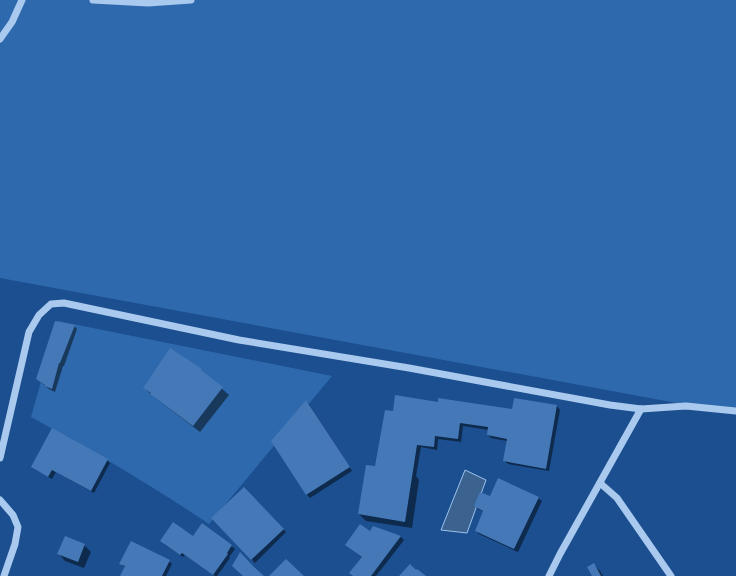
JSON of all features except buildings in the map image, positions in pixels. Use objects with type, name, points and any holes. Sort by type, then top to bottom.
[{"type":"street","points":[[0,39],[12,22],[22,0]]},
{"type":"street","points":[[93,0],[148,3],[191,0]]},
{"type":"street","points":[[0,458],[30,332],[39,315],[51,304],[64,303],[239,340],[409,368],[610,405],[641,409],[686,406],[736,411]]},
{"type":"street","points":[[549,576],[641,409]]},
{"type":"street","points":[[600,483],[617,498],[672,576]]},
{"type":"street","points":[[0,500],[13,515],[18,527],[15,544],[4,576]]},
{"type":"shaded area","points":[[0,0],[736,0],[736,414],[0,278]]},
{"type":"shaded area","points":[[58,321],[332,376],[209,524],[121,468],[31,417]]},
{"type":"shaded area","points":[[465,470],[486,480],[467,533],[441,530]]}]
